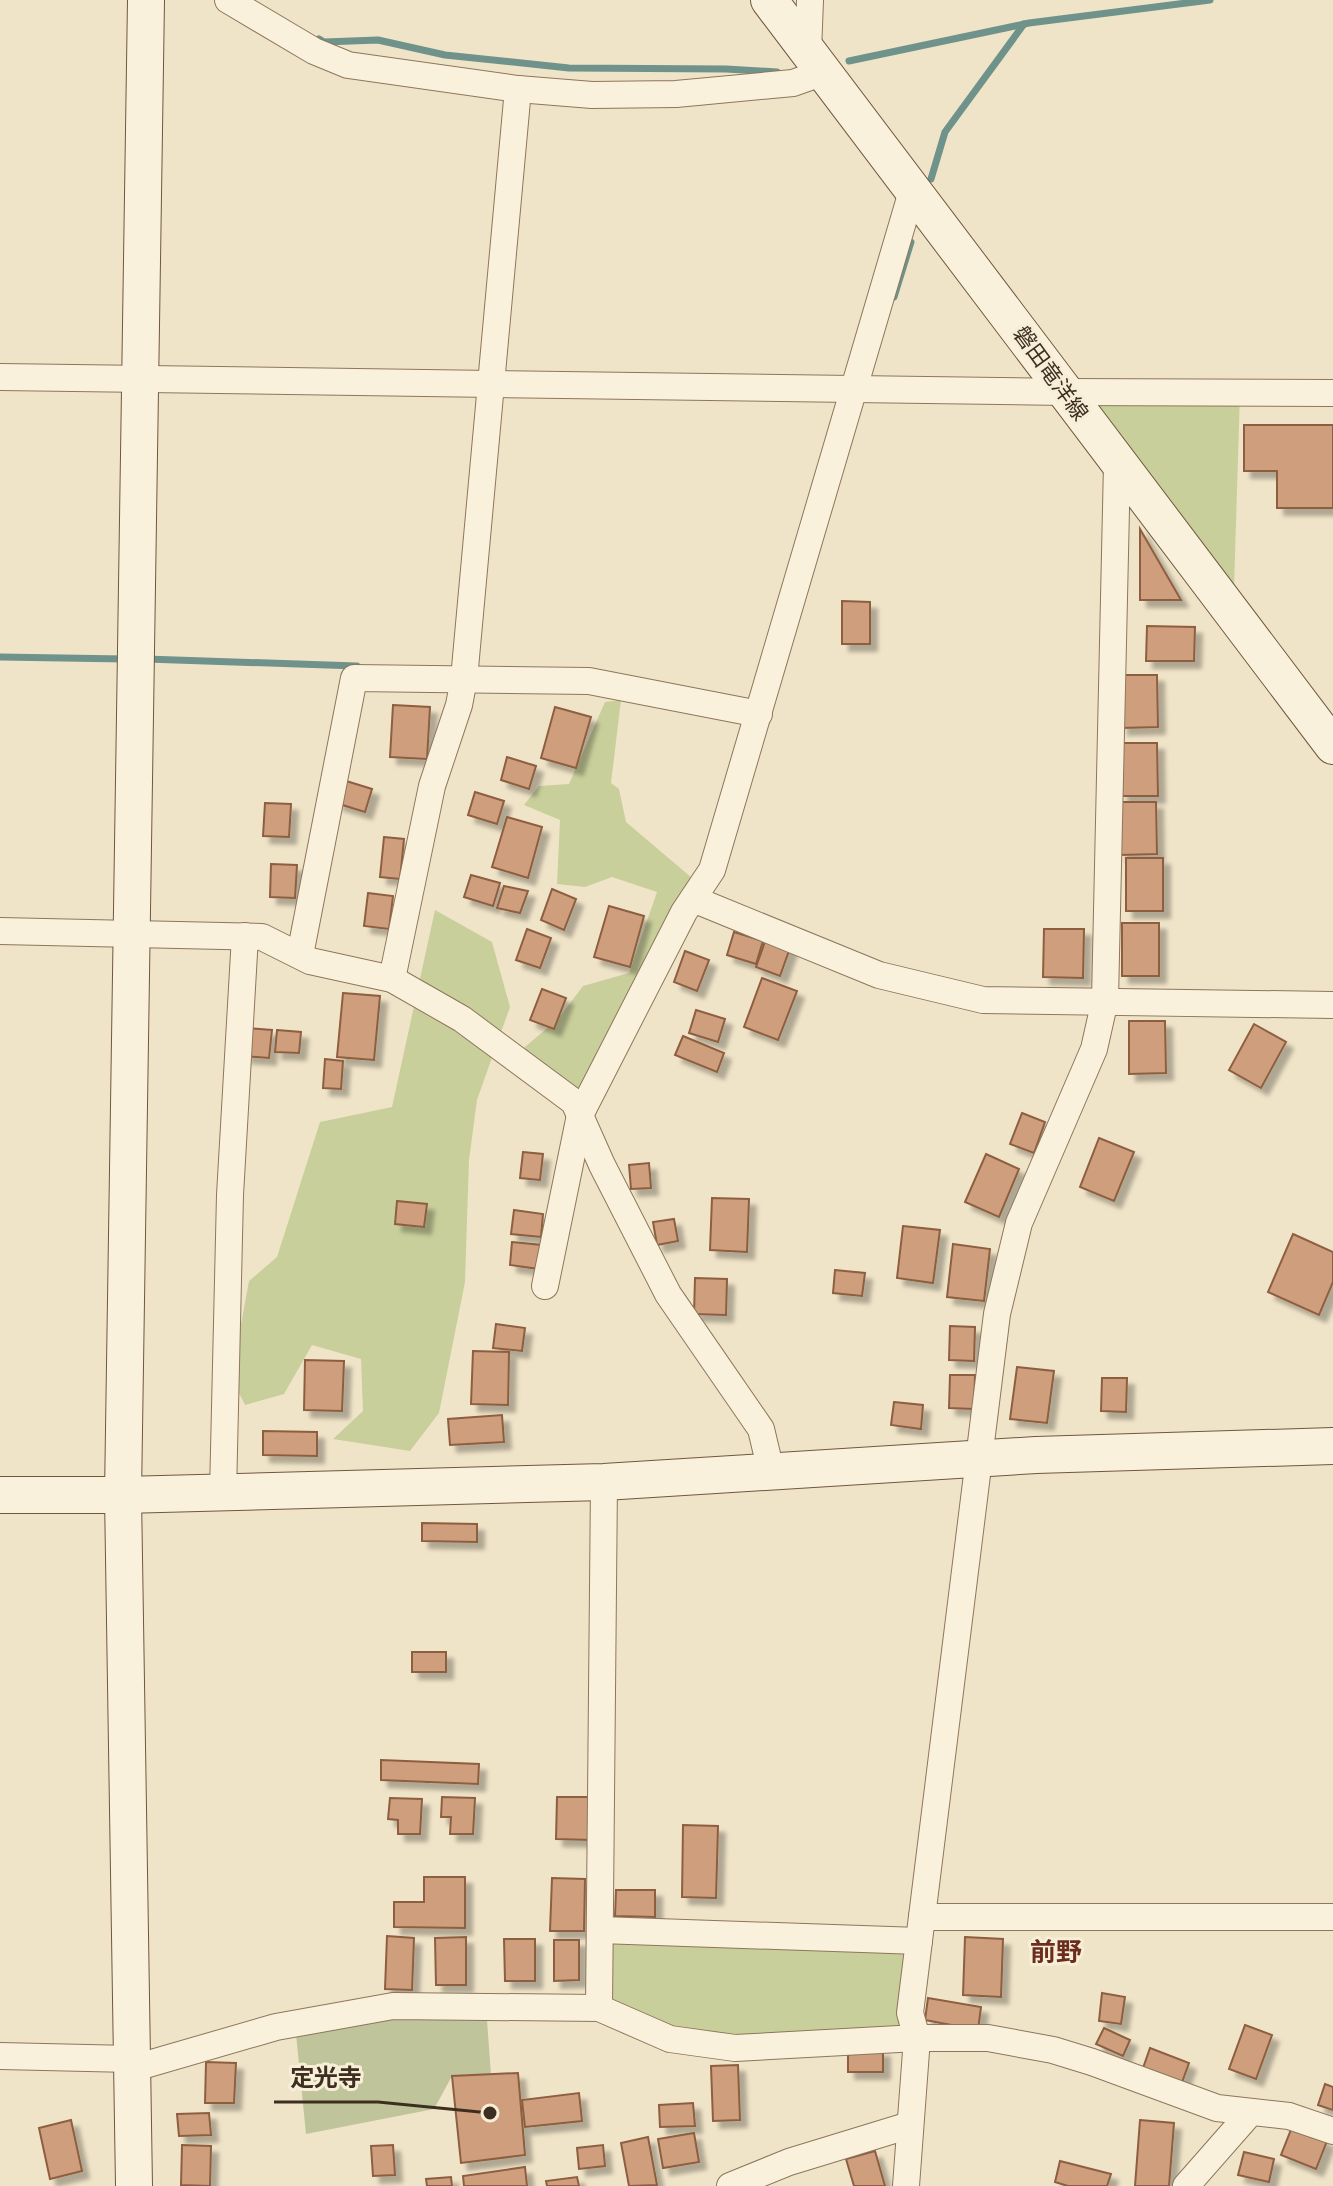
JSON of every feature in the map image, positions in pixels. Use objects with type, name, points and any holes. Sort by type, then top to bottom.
[{"type":"street","points":[[134,2186],[123,1495],[146,0]]},
{"type":"street","points":[[228,0],[314,51],[348,65],[518,89],[592,95],[676,94],[793,83],[816,62],[810,0]]},
{"type":"street","name":"磐田竜洋線","points":[[769,0],[1333,746]]},
{"type":"street","points":[[392,979],[432,786],[459,705],[464,679],[518,89]]},
{"type":"street","points":[[545,1286],[580,1115],[693,899],[712,870],[913,188]]},
{"type":"street","points":[[0,377],[1333,393]]},
{"type":"street","points":[[906,2186],[917,2038],[910,2013],[997,1314],[1019,1223],[1094,1049],[1105,1000],[1117,464]]},
{"type":"street","points":[[300,955],[354,678],[589,681],[759,714]]},
{"type":"street","points":[[693,899],[879,975],[983,1000],[1333,1005]]},
{"type":"street","points":[[0,931],[262,937],[310,961],[392,979],[462,1019],[574,1102],[668,1294],[761,1429],[771,1471]]},
{"type":"street","points":[[223,1493],[229,1215],[245,936]]},
{"type":"street","points":[[0,1495],[223,1493],[604,1482],[978,1458],[1333,1446]]},
{"type":"street","points":[[599,2008],[604,1482]]},
{"type":"street","points":[[600,1930],[921,1929],[1333,1917]]},
{"type":"street","points":[[0,2056],[131,2064],[276,2027],[393,2006],[599,2008],[670,2039],[735,2048],[917,2038],[988,2038],[1053,2050],[1217,2108],[1289,2116],[1333,2131]]},
{"type":"street","points":[[1186,2186],[1251,2112]]},
{"type":"street","points":[[730,2186],[789,2162],[910,2125]]},
{"type":"green space","points":[[1240,393],[1234,589],[1090,402]]},
{"type":"green space","points":[[621,700],[611,783],[619,789],[626,822],[692,878],[585,1105],[513,1057],[558,1019],[583,986],[629,973],[657,892],[612,877],[585,887],[557,884],[560,820],[524,805],[539,786],[569,784],[605,702]]},
{"type":"green space","points":[[435,910],[492,942],[510,1007],[477,1100],[469,1160],[465,1282],[439,1413],[410,1451],[333,1439],[363,1411],[361,1359],[312,1345],[284,1394],[245,1405],[238,1391],[238,1341],[249,1281],[277,1257],[320,1122],[392,1107]]},
{"type":"green space","points":[[600,1930],[919,1941],[917,2038],[735,2048],[599,2008]]},
{"type":"green space","points":[[384,2008],[487,2020],[491,2075],[452,2076],[434,2109],[306,2134],[295,2024]]},
{"type":"building","points":[[1244,425],[1333,425],[1333,508],[1277,508],[1277,471],[1244,471]]},
{"type":"building","points":[[1140,529],[1181,600],[1140,600]]},
{"type":"building","points":[[842,601],[870,602],[870,644],[842,644]]},
{"type":"building","points":[[1147,626],[1195,627],[1194,661],[1146,661]]},
{"type":"building","points":[[1120,675],[1157,675],[1158,727],[1121,728]]},
{"type":"building","points":[[393,705],[430,707],[427,759],[390,757]]},
{"type":"building","points":[[555,707],[591,717],[576,768],[541,758]]},
{"type":"building","points":[[1120,743],[1157,743],[1158,796],[1121,796]]},
{"type":"building","points":[[507,757],[536,766],[529,789],[501,780]]},
{"type":"building","points":[[343,780],[372,789],[365,812],[336,803]]},
{"type":"building","points":[[475,792],[504,801],[497,824],[468,815]]},
{"type":"building","points":[[1119,802],[1156,802],[1157,854],[1120,855]]},
{"type":"building","points":[[265,803],[291,804],[289,837],[263,836]]},
{"type":"building","points":[[507,817],[542,827],[528,878],[492,867]]},
{"type":"building","points":[[384,837],[404,839],[400,879],[380,877]]},
{"type":"building","points":[[1126,858],[1163,858],[1163,911],[1126,911]]},
{"type":"building","points":[[271,864],[297,865],[295,898],[270,897]]},
{"type":"building","points":[[471,875],[500,883],[493,906],[464,897]]},
{"type":"building","points":[[504,886],[528,891],[520,913],[497,908]]},
{"type":"building","points":[[552,889],[576,899],[564,930],[541,920]]},
{"type":"building","points":[[368,893],[393,896],[389,929],[364,926]]},
{"type":"building","points":[[609,906],[644,916],[630,967],[594,957]]},
{"type":"building","points":[[1122,923],[1159,923],[1159,976],[1122,976]]},
{"type":"building","points":[[527,929],[551,938],[540,968],[516,960]]},
{"type":"building","points":[[1044,929],[1084,929],[1083,978],[1043,977]]},
{"type":"building","points":[[734,932],[763,941],[756,964],[727,955]]},
{"type":"building","points":[[767,936],[791,945],[780,976],[756,967]]},
{"type":"building","points":[[685,951],[709,960],[697,991],[674,982]]},
{"type":"building","points":[[762,978],[797,991],[778,1040],[744,1027]]},
{"type":"building","points":[[542,989],[566,998],[554,1029],[530,1020]]},
{"type":"building","points":[[343,993],[380,996],[374,1060],[337,1057]]},
{"type":"building","points":[[696,1010],[725,1019],[718,1042],[689,1033]]},
{"type":"building","points":[[1129,1021],[1165,1021],[1166,1073],[1129,1074]]},
{"type":"building","points":[[1254,1024],[1286,1042],[1261,1088],[1229,1070]]},
{"type":"building","points":[[247,1028],[272,1030],[269,1058],[244,1056]]},
{"type":"building","points":[[277,1030],[301,1032],[299,1053],[275,1052]]},
{"type":"building","points":[[683,1036],[724,1053],[717,1072],[675,1055]]},
{"type":"building","points":[[325,1059],[343,1061],[341,1089],[323,1088]]},
{"type":"building","points":[[1022,1113],[1045,1122],[1034,1153],[1010,1144]]},
{"type":"building","points":[[1099,1138],[1134,1152],[1114,1201],[1080,1187]]},
{"type":"building","points":[[523,1152],[543,1154],[540,1180],[520,1178]]},
{"type":"building","points":[[986,1154],[1019,1169],[999,1217],[965,1202]]},
{"type":"building","points":[[649,1163],[651,1188],[631,1189],[629,1165]]},
{"type":"building","points":[[712,1198],[749,1199],[747,1252],[710,1250]]},
{"type":"building","points":[[397,1201],[427,1204],[424,1227],[395,1224]]},
{"type":"building","points":[[514,1210],[543,1214],[541,1237],[511,1234]]},
{"type":"building","points":[[674,1219],[678,1241],[657,1245],[653,1222]]},
{"type":"building","points":[[903,1226],[940,1230],[933,1283],[897,1278]]},
{"type":"building","points":[[1293,1234],[1333,1252],[1333,1282],[1319,1315],[1268,1292]]},
{"type":"building","points":[[512,1242],[542,1245],[539,1269],[510,1265]]},
{"type":"building","points":[[953,1244],[990,1249],[984,1301],[947,1297]]},
{"type":"building","points":[[835,1270],[865,1273],[862,1296],[833,1293]]},
{"type":"building","points":[[695,1278],[727,1279],[726,1315],[694,1314]]},
{"type":"building","points":[[496,1324],[525,1328],[522,1351],[493,1348]]},
{"type":"building","points":[[950,1326],[975,1327],[974,1361],[949,1360]]},
{"type":"building","points":[[473,1351],[509,1352],[508,1405],[471,1404]]},
{"type":"building","points":[[305,1360],[344,1361],[342,1411],[304,1410]]},
{"type":"building","points":[[1017,1367],[1054,1371],[1047,1423],[1010,1419]]},
{"type":"building","points":[[950,1375],[975,1375],[974,1409],[949,1408]]},
{"type":"building","points":[[1102,1378],[1127,1378],[1126,1412],[1101,1411]]},
{"type":"building","points":[[894,1402],[923,1405],[921,1429],[891,1425]]},
{"type":"building","points":[[502,1415],[504,1442],[450,1445],[448,1419]]},
{"type":"building","points":[[263,1431],[317,1432],[317,1456],[263,1455]]},
{"type":"building","points":[[422,1523],[477,1524],[477,1542],[422,1541]]},
{"type":"building","points":[[412,1652],[446,1652],[446,1672],[412,1672]]},
{"type":"building","points":[[381,1760],[479,1764],[478,1784],[381,1780]]},
{"type":"building","points":[[442,1797],[475,1798],[473,1834],[450,1834],[451,1817],[441,1817]]},
{"type":"building","points":[[557,1797],[591,1797],[591,1840],[556,1839]]},
{"type":"building","points":[[390,1798],[422,1799],[420,1834],[398,1834],[398,1820],[388,1819]]},
{"type":"building","points":[[683,1825],[718,1826],[716,1898],[682,1897]]},
{"type":"building","points":[[424,1877],[465,1877],[465,1928],[394,1927],[394,1902],[424,1902]]},
{"type":"building","points":[[552,1878],[585,1879],[584,1931],[550,1931]]},
{"type":"building","points":[[616,1890],[655,1890],[655,1917],[615,1916]]},
{"type":"building","points":[[387,1936],[414,1938],[412,1990],[385,1989]]},
{"type":"building","points":[[466,1937],[466,1985],[436,1985],[435,1938]]},
{"type":"building","points":[[965,1937],[1003,1939],[1001,1997],[963,1995]]},
{"type":"building","points":[[504,1939],[535,1939],[535,1981],[505,1981]]},
{"type":"building","points":[[554,1940],[579,1940],[579,1980],[554,1981]]},
{"type":"building","points":[[1102,1993],[1125,1997],[1121,2024],[1099,2021]]},
{"type":"building","points":[[928,1998],[981,2007],[978,2030],[925,2020]]},
{"type":"building","points":[[1245,2025],[1272,2035],[1256,2079],[1229,2069]]},
{"type":"building","points":[[1104,2028],[1130,2040],[1123,2056],[1096,2044]]},
{"type":"building","points":[[1150,2048],[1189,2063],[1181,2085],[1142,2071]]},
{"type":"building","points":[[848,2050],[883,2050],[883,2072],[848,2072]]},
{"type":"building","points":[[206,2062],[236,2063],[234,2103],[205,2103]]},
{"type":"building","points":[[738,2065],[740,2120],[713,2121],[711,2066]]},
{"type":"building","points":[[518,2073],[525,2155],[461,2163],[452,2076]]},
{"type":"building","points":[[1325,2084],[1333,2087],[1333,2110],[1318,2105]]},
{"type":"building","points":[[579,2093],[582,2121],[525,2127],[522,2100]]},
{"type":"building","points":[[693,2103],[695,2126],[660,2127],[659,2105]]},
{"type":"building","points":[[209,2113],[211,2135],[179,2136],[177,2114]]},
{"type":"building","points":[[71,2120],[82,2171],[50,2179],[39,2128]]},
{"type":"building","points":[[1140,2120],[1174,2123],[1169,2186],[1135,2186]]},
{"type":"building","points":[[1292,2127],[1327,2141],[1316,2169],[1281,2155]]},
{"type":"building","points":[[694,2133],[699,2162],[663,2168],[658,2139]]},
{"type":"building","points":[[648,2137],[657,2185],[629,2186],[621,2143]]},
{"type":"building","points":[[182,2145],[211,2146],[210,2186],[181,2185]]},
{"type":"building","points":[[393,2145],[395,2175],[373,2176],[371,2146]]},
{"type":"building","points":[[603,2145],[605,2166],[579,2169],[577,2148]]},
{"type":"building","points":[[875,2151],[885,2186],[854,2186],[846,2159]]},
{"type":"building","points":[[1244,2152],[1274,2159],[1269,2182],[1238,2175]]},
{"type":"building","points":[[1060,2161],[1111,2174],[1107,2186],[1068,2186],[1055,2182]]},
{"type":"building","points":[[525,2167],[527,2186],[464,2186],[463,2176]]},
{"type":"building","points":[[451,2177],[452,2186],[427,2186],[426,2179]]},
{"type":"building","points":[[577,2177],[579,2186],[547,2186],[546,2181]]},
{"type":"waterway","points":[[849,61],[1029,23],[1210,0]]},
{"type":"waterway","points":[[931,179],[945,132],[1024,24]]},
{"type":"waterway","points":[[319,39],[324,42],[378,40],[445,55],[569,68],[777,72]]},
{"type":"waterway","points":[[894,297],[911,242]]},
{"type":"waterway","points":[[0,657],[125,659]]},
{"type":"waterway","points":[[146,659],[357,666]]},
{"type":"place","name":"定光寺","points":[[490,2113]]},
{"type":"district","name":"前野","points":[[1056,1952]]}]
